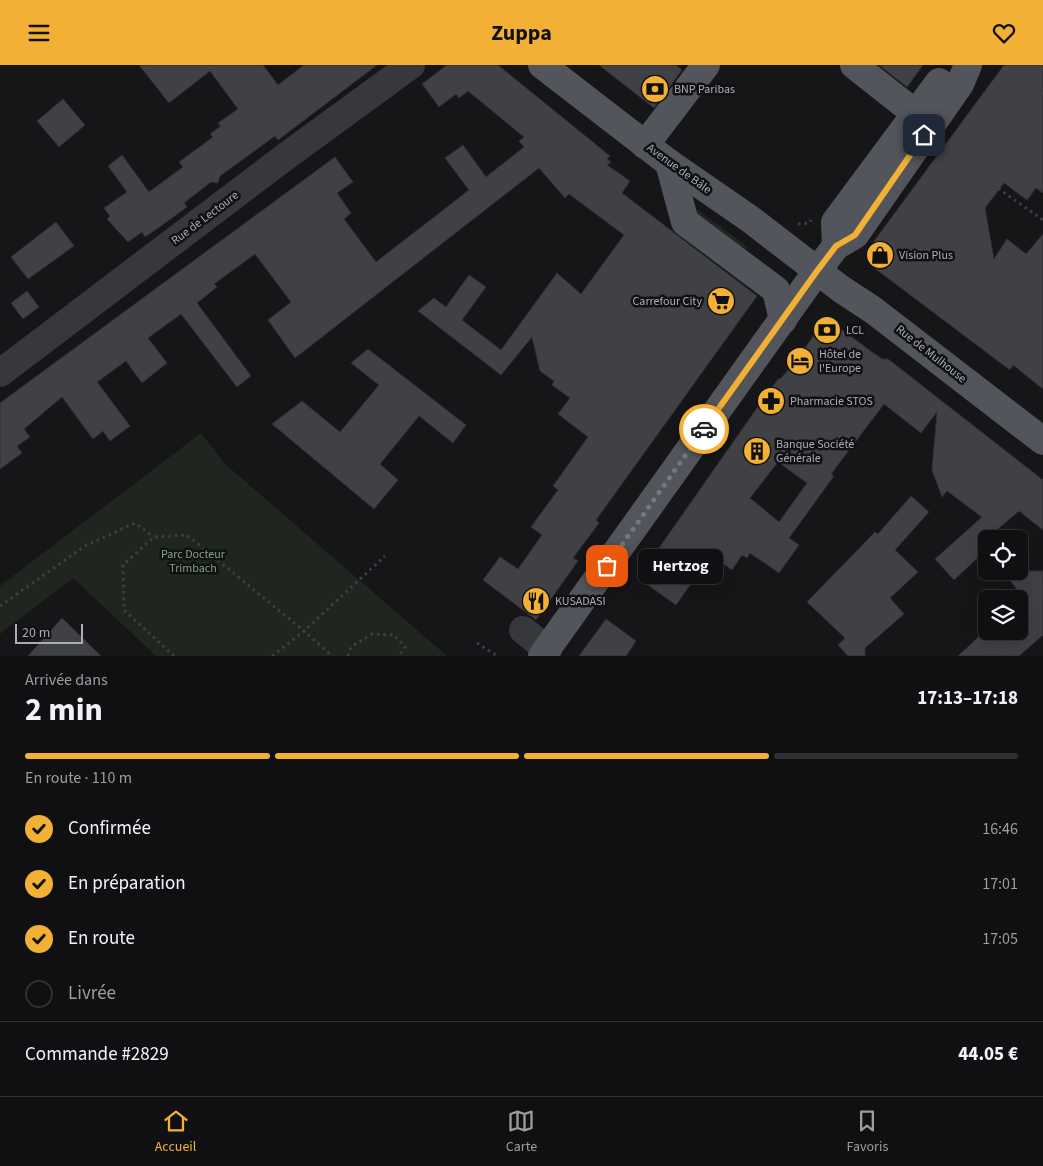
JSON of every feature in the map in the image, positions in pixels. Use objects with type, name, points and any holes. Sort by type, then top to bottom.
[{"type":"main road","name":"Avenue de Bâle","points":[[542,65],[669,163],[750,219],[817,271]]},
{"type":"main road","points":[[645,145],[706,65]]},
{"type":"main road","points":[[854,65],[920,124]]},
{"type":"main road","points":[[545,653],[817,271],[836,246],[855,235],[954,65]]},
{"type":"main road","points":[[920,124],[960,84],[968,65]]},
{"type":"main road","points":[[669,163],[685,222],[776,290],[783,320]]},
{"type":"main road","name":"Rue de Mulhouse","points":[[817,271],[874,310],[1043,441]]},
{"type":"street","name":"Rue de Lectoure","points":[[0,373],[281,160],[411,65]]},
{"type":"street","points":[[523,630],[545,653]]},
{"type":"path","points":[[1036,89],[1043,95]]},
{"type":"path","points":[[920,124],[1043,221]]},
{"type":"path","points":[[792,221],[799,225],[809,223],[814,215]]},
{"type":"path","points":[[0,606],[85,546],[135,523],[154,537]]},
{"type":"path","points":[[174,656],[124,611],[123,565],[154,537],[187,535],[332,656]]},
{"type":"path","points":[[272,656],[304,631],[385,556]]},
{"type":"path","points":[[348,656],[351,647],[372,634],[394,635],[405,647],[400,656]]},
{"type":"path","points":[[477,643],[497,656]]},
{"type":"green space","points":[[698,210],[748,247],[740,257],[692,220]]},
{"type":"green space","name":"Parc Docteur Trimbach","points":[[201,433],[224,463],[447,656],[156,656],[73,578],[0,634],[0,586]]},
{"type":"building","points":[[139,65],[263,65],[278,85],[304,65],[377,65],[278,140],[275,136],[220,176],[218,183],[211,182],[184,203],[187,207],[161,226],[145,237],[142,232],[128,242],[107,219],[110,216],[104,208],[127,192],[108,166],[122,155],[149,192],[183,167],[179,162],[213,137],[210,134],[221,126],[218,123],[238,109],[210,71],[169,103]]},
{"type":"building","points":[[447,65],[498,65],[610,156],[607,159],[611,162],[607,165],[630,181],[622,193],[757,296],[596,520],[599,523],[573,558],[578,561],[536,620],[483,580],[500,557],[518,569],[542,535],[531,527],[558,490],[553,486],[588,437],[558,414],[570,398],[552,385],[554,381],[540,371],[532,337],[501,375],[418,311],[434,298],[446,307],[469,275],[486,287],[462,320],[501,350],[557,273],[581,294],[624,235],[569,194],[565,198],[539,168],[295,358],[268,320],[291,302],[255,254],[214,284],[217,287],[197,303],[251,376],[237,387],[181,314],[148,338],[167,363],[142,383],[126,361],[97,382],[130,426],[110,441],[103,431],[93,439],[62,397],[24,429],[30,437],[17,446],[22,453],[0,469],[0,403],[335,157],[353,182],[337,193],[351,213],[344,219],[376,262],[469,190],[445,158],[463,145],[486,177],[524,147],[519,141],[524,137],[468,91],[459,98],[456,94],[439,107],[422,84]]},
{"type":"building","points":[[599,65],[676,65],[682,70],[654,108]]},
{"type":"building","points":[[879,65],[923,65],[907,87]]},
{"type":"building","points":[[1004,65],[1043,65],[1043,193],[1036,188],[1027,200],[1004,183],[985,208],[994,259],[1007,239],[1026,254],[1043,234],[1043,389],[1013,365],[1010,370],[869,264],[866,252]]},
{"type":"building","points":[[63,99],[85,125],[59,147],[37,121]]},
{"type":"building","points":[[56,222],[74,246],[28,279],[11,257]]},
{"type":"building","points":[[27,291],[39,307],[23,319],[11,303]]},
{"type":"building","points":[[826,318],[882,359],[888,359],[1043,480],[1043,530],[1019,511],[997,530],[978,530],[978,558],[954,580],[935,559],[982,517],[947,491],[942,497],[932,470],[937,412],[921,433],[884,404],[831,474],[834,476],[789,538],[799,545],[779,573],[750,553],[747,558],[742,555],[732,570],[718,560],[716,563],[709,558],[676,605],[638,578],[764,398],[792,366]],"holes":[[[778,462],[807,483],[779,522],[750,498]]]},
{"type":"building","points":[[368,349],[466,425],[453,443],[419,416],[380,464],[398,480],[374,509],[272,424],[302,401],[340,432],[379,385],[351,363]]},
{"type":"building","points":[[911,496],[929,512],[895,550],[918,572],[890,598],[904,614],[865,648],[865,656],[848,656],[838,645],[845,638],[807,602],[875,532],[878,534]]},
{"type":"building","points":[[1028,571],[1043,571],[1043,635],[1019,656],[958,656],[978,637],[978,640],[1028,640],[1028,590],[1017,589],[1010,580],[1028,580]]},
{"type":"building","points":[[62,618],[101,656],[28,656]]},
{"type":"building","points":[[606,619],[636,641],[626,656],[579,656]]},
{"type":"way so far","points":[[607,566],[704,429]]},
{"type":"place","name":"BNP Paribas","points":[[655,89]]},
{"type":"place","name":"Vision Plus","points":[[880,255]]},
{"type":"place","name":"Carrefour City","points":[[721,301]]},
{"type":"place","name":"LCL","points":[[827,330]]},
{"type":"place","name":"Hôtel de l'Europe","points":[[800,361]]},
{"type":"place","name":"Pharmacie STOS","points":[[771,401]]},
{"type":"place","name":"Banque Société Générale","points":[[757,451]]},
{"type":"place","name":"Hertzog","points":[[607,566]]},
{"type":"place","name":"KUSADASI","points":[[536,601]]},
{"type":"route","points":[[704,429],[836,246],[855,235],[924,135]]}]
